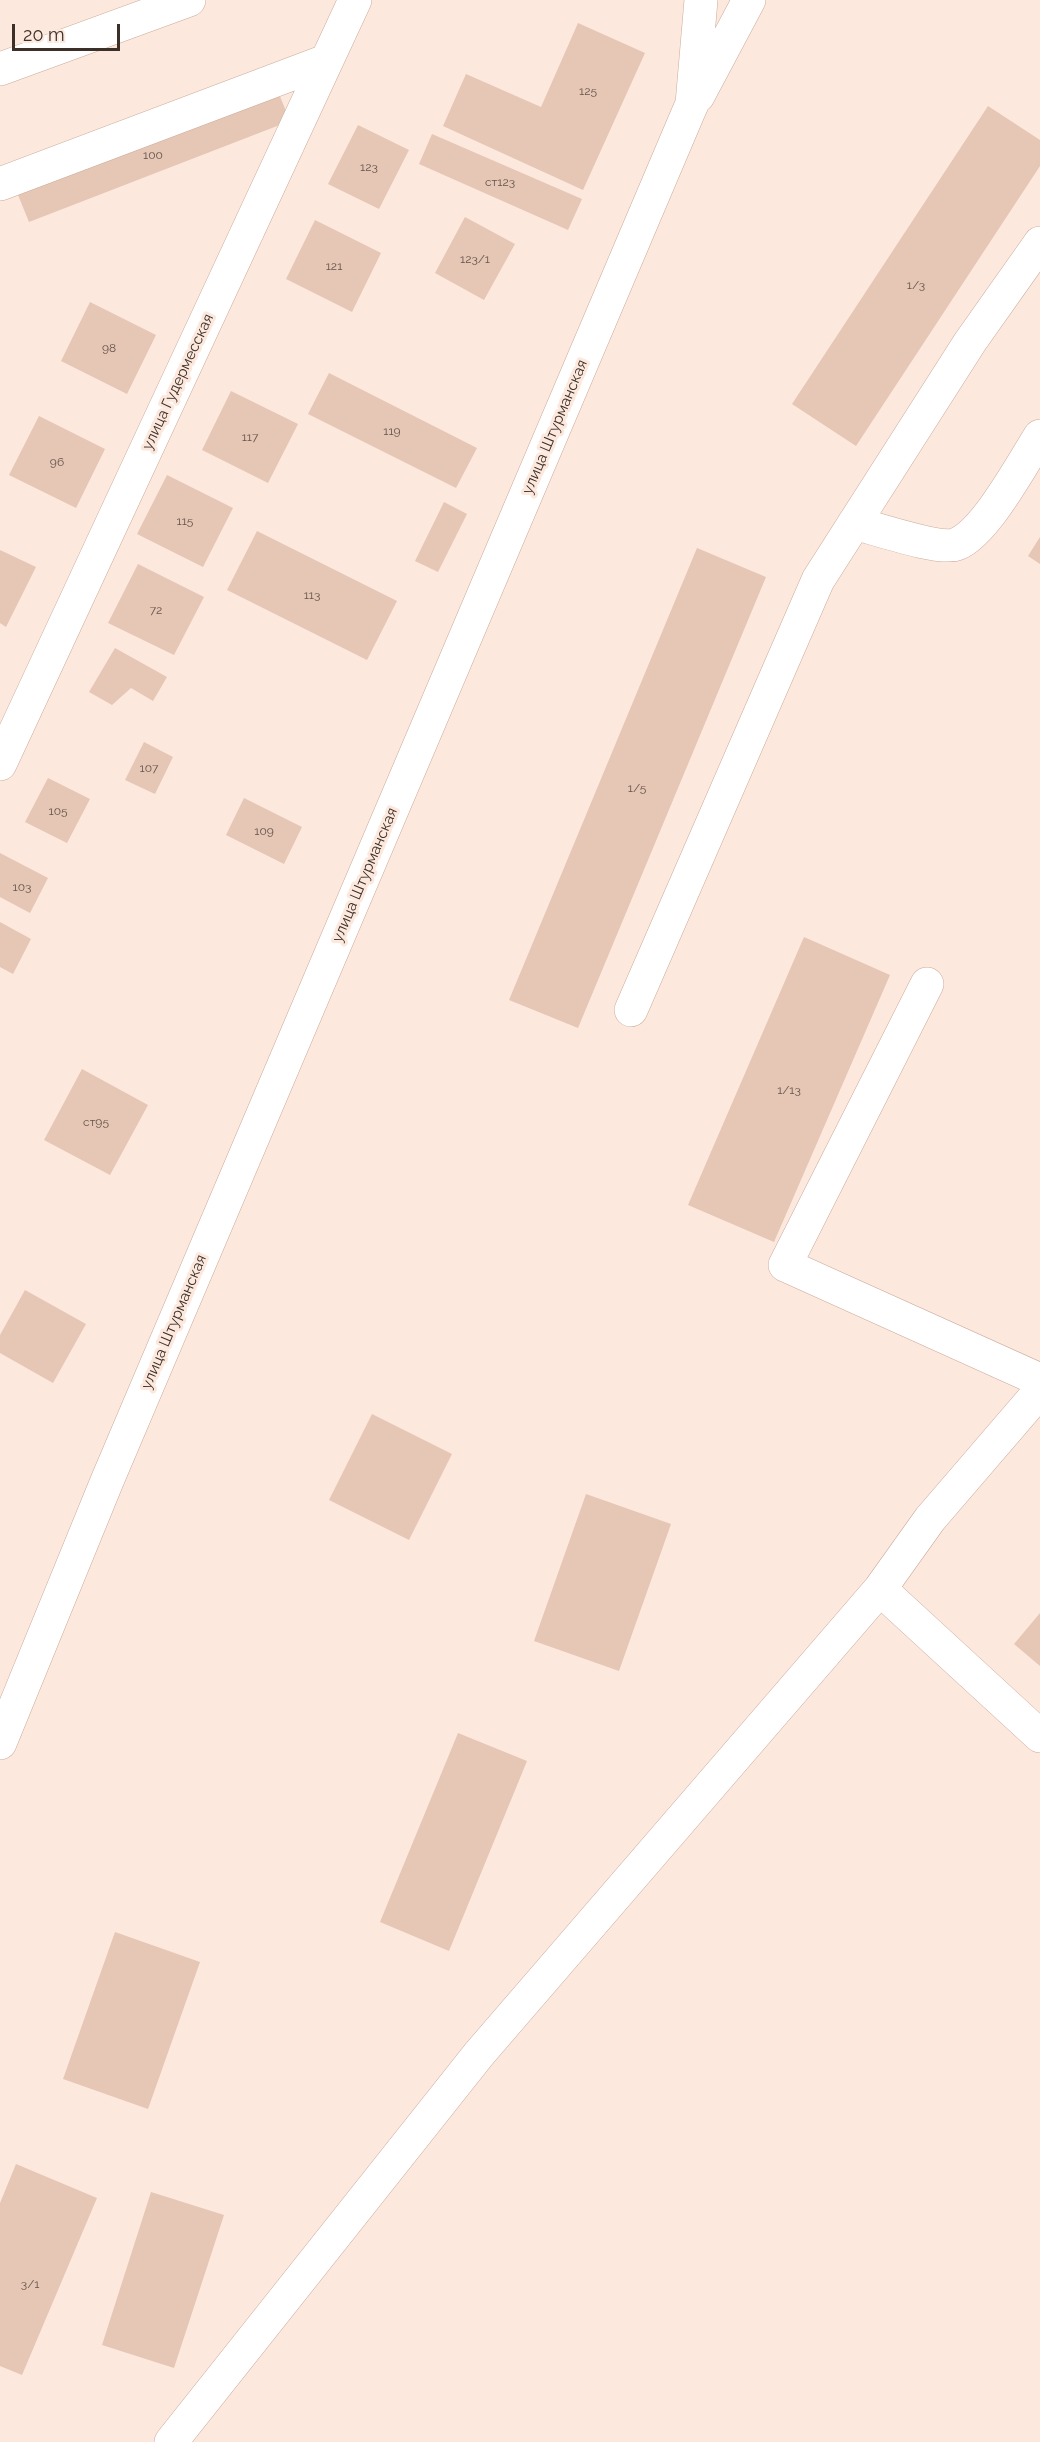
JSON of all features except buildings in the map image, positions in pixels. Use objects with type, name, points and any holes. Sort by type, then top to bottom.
[{"type":"main road","points":[[0,69],[189,0]]},
{"type":"main road","name":"улица Гудермесская","points":[[0,764],[355,0]]},
{"type":"main road","name":"улица Штурманская","points":[[0,1743],[10,1692],[106,1481],[692,104],[701,0]]},
{"type":"main road","points":[[688,113],[748,0]]},
{"type":"main road","points":[[0,184],[327,61]]},
{"type":"main road","points":[[631,1010],[818,580],[970,342],[1040,243]]},
{"type":"main road","points":[[854,523],[934,545],[956,545],[981,526],[1040,436]]},
{"type":"main road","points":[[927,984],[785,1265],[1040,1380]]},
{"type":"main road","points":[[171,2442],[479,2054],[880,1589],[930,1519],[1040,1391]]},
{"type":"main road","points":[[880,1589],[1040,1736]]}]
